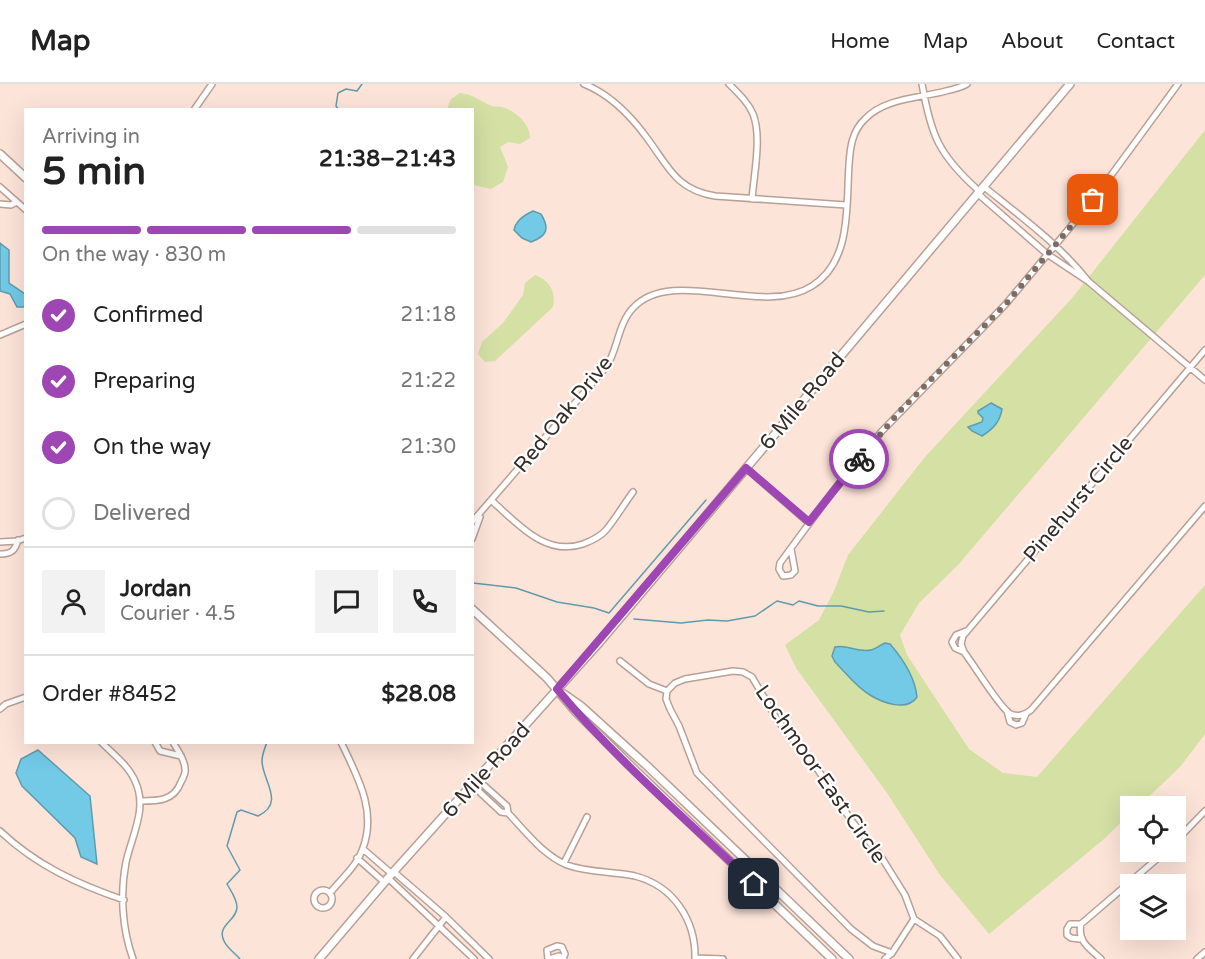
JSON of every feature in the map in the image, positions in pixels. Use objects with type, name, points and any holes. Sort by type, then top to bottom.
[{"type":"street","points":[[195,108],[212,84]]},
{"type":"street","points":[[584,84],[599,91],[619,107],[645,135],[668,169],[686,186],[708,195],[846,206]]},
{"type":"street","points":[[729,84],[746,102],[755,123],[757,135],[752,199]]},
{"type":"street","points":[[922,84],[930,125],[942,151],[957,170],[1047,254],[1089,282]]},
{"type":"street","name":"Red Oak Drive","points":[[474,520],[607,366],[615,351],[625,320],[638,303],[652,294],[669,290],[772,297],[789,296],[803,291],[823,278],[837,258],[843,240],[851,146],[861,123],[884,106],[967,84]]},
{"type":"street","name":"6 Mile Road","points":[[319,959],[557,689],[1070,84]]},
{"type":"street","points":[[791,549],[795,571],[786,576],[779,572],[779,566],[809,522],[882,431],[1005,305],[1112,177],[1178,84]]},
{"type":"street","points":[[0,154],[24,176]]},
{"type":"street","points":[[0,187],[24,208]]},
{"type":"street","points":[[980,190],[1054,245],[1089,282],[1205,380]]},
{"type":"street","points":[[0,204],[11,205],[16,202]]},
{"type":"street","points":[[0,335],[24,325]]},
{"type":"street","name":"Pinehurst Circle","points":[[1007,711],[964,652],[953,646],[952,642],[956,635],[966,631],[1205,350]]},
{"type":"street","points":[[746,468],[809,522]]},
{"type":"street","points":[[492,501],[537,539],[556,546],[573,547],[590,542],[606,530],[633,492]]},
{"type":"street","points":[[1007,711],[1010,722],[1016,725],[1022,723],[1026,714],[1205,506]]},
{"type":"street","name":"Red Oak Drive","points":[[474,533],[481,514]]},
{"type":"street","points":[[0,542],[24,538]]},
{"type":"street","points":[[0,554],[9,554],[15,549],[18,540]]},
{"type":"street","points":[[474,611],[557,689],[576,712],[637,772],[832,959]]},
{"type":"street","points":[[964,652],[961,641],[966,631]]},
{"type":"street","points":[[620,661],[649,684],[667,691],[666,699],[697,773],[850,929],[864,941],[892,956]]},
{"type":"street","name":"Lochmoor East Circle","points":[[667,691],[675,683],[733,671],[743,672],[752,677],[778,721],[818,770],[846,813],[880,855],[905,896],[914,919]]},
{"type":"street","points":[[557,689],[581,706],[638,758],[849,959]]},
{"type":"street","points":[[0,709],[12,700],[24,697]]},
{"type":"street","points":[[1007,711],[1016,715],[1026,714]]},
{"type":"street","points":[[103,744],[129,771],[135,780],[141,801],[126,862],[123,900],[125,925],[133,959]]},
{"type":"street","points":[[156,744],[160,751],[181,756]]},
{"type":"street","points":[[141,801],[160,801],[176,792],[186,770],[174,744]]},
{"type":"street","points":[[330,893],[363,849],[368,822],[360,780],[341,744]]},
{"type":"street","points":[[474,782],[507,806],[508,813],[544,850],[564,864],[580,869],[636,876],[660,887],[679,903],[688,918],[694,936],[695,958],[723,959]]},
{"type":"street","points":[[1186,831],[1205,812]]},
{"type":"street","points":[[564,864],[587,817]]},
{"type":"street","points":[[0,831],[39,863],[87,888],[123,900]]},
{"type":"street","points":[[363,849],[474,959]]},
{"type":"street","points":[[357,858],[390,877],[446,917],[489,959]]},
{"type":"street","points":[[1101,959],[1080,939],[1078,933],[1081,924],[1153,862]]},
{"type":"street","points":[[413,959],[446,917]]},
{"type":"street","points":[[885,959],[892,956],[914,919],[940,936],[958,959]]},
{"type":"street","points":[[1080,939],[1071,938],[1066,929],[1070,924],[1081,924]]},
{"type":"street","points":[[557,946],[562,947],[565,954],[563,959],[559,956],[549,959],[548,950],[557,946]]},
{"type":"street","points":[[1197,959],[1205,952]]},
{"type":"green space","points":[[460,93],[492,106],[502,107],[521,119],[528,128],[530,138],[520,144],[508,142],[500,147],[508,167],[503,182],[491,189],[474,185],[474,108],[447,108],[451,99]]},
{"type":"green space","points":[[1205,130],[1205,275],[958,565],[919,603],[900,635],[907,655],[969,749],[1003,773],[1037,777],[1205,585],[1205,734],[1180,767],[1150,796],[1120,796],[1120,824],[989,934],[940,875],[887,793],[796,668],[785,645],[819,620],[834,591],[848,555],[925,457],[1073,297]]},
{"type":"green space","points":[[535,275],[545,280],[551,287],[554,296],[553,307],[495,361],[485,362],[478,354],[482,342],[503,323],[523,295],[525,283]]},
{"type":"water","points":[[533,211],[541,214],[546,228],[541,237],[531,242],[522,238],[514,230],[521,218]]},
{"type":"water","points":[[0,243],[9,250],[9,283],[24,293],[24,307],[17,307],[10,294],[0,291]]},
{"type":"water","points":[[991,403],[1002,409],[1000,418],[982,436],[968,427],[982,422],[983,418],[978,411]]},
{"type":"water","points":[[885,643],[890,644],[908,669],[917,697],[913,702],[895,705],[870,695],[851,680],[832,656],[835,647],[866,651]]},
{"type":"water","points":[[38,750],[90,796],[97,864],[81,857],[75,838],[22,786],[16,773],[21,759]]},
{"type":"waterway","points":[[338,108],[338,93],[346,89],[357,91],[362,84]]},
{"type":"waterway","points":[[474,583],[516,588],[557,602],[609,613],[706,500]]},
{"type":"waterway","points":[[634,619],[681,623],[708,620],[727,621],[755,616],[777,601],[793,605],[799,601],[818,606],[841,606],[869,612],[884,611]]},
{"type":"waterway","points":[[240,959],[227,946],[222,936],[237,907],[227,884],[240,870],[227,846],[237,812],[241,810],[258,816],[270,805],[272,798],[262,761],[266,744]]},
{"type":"way so far","points":[[859,459],[901,410],[1005,305],[1093,200]]},
{"type":"route","points":[[754,884],[576,712],[557,689],[598,644],[746,468],[809,522],[859,459]]}]
